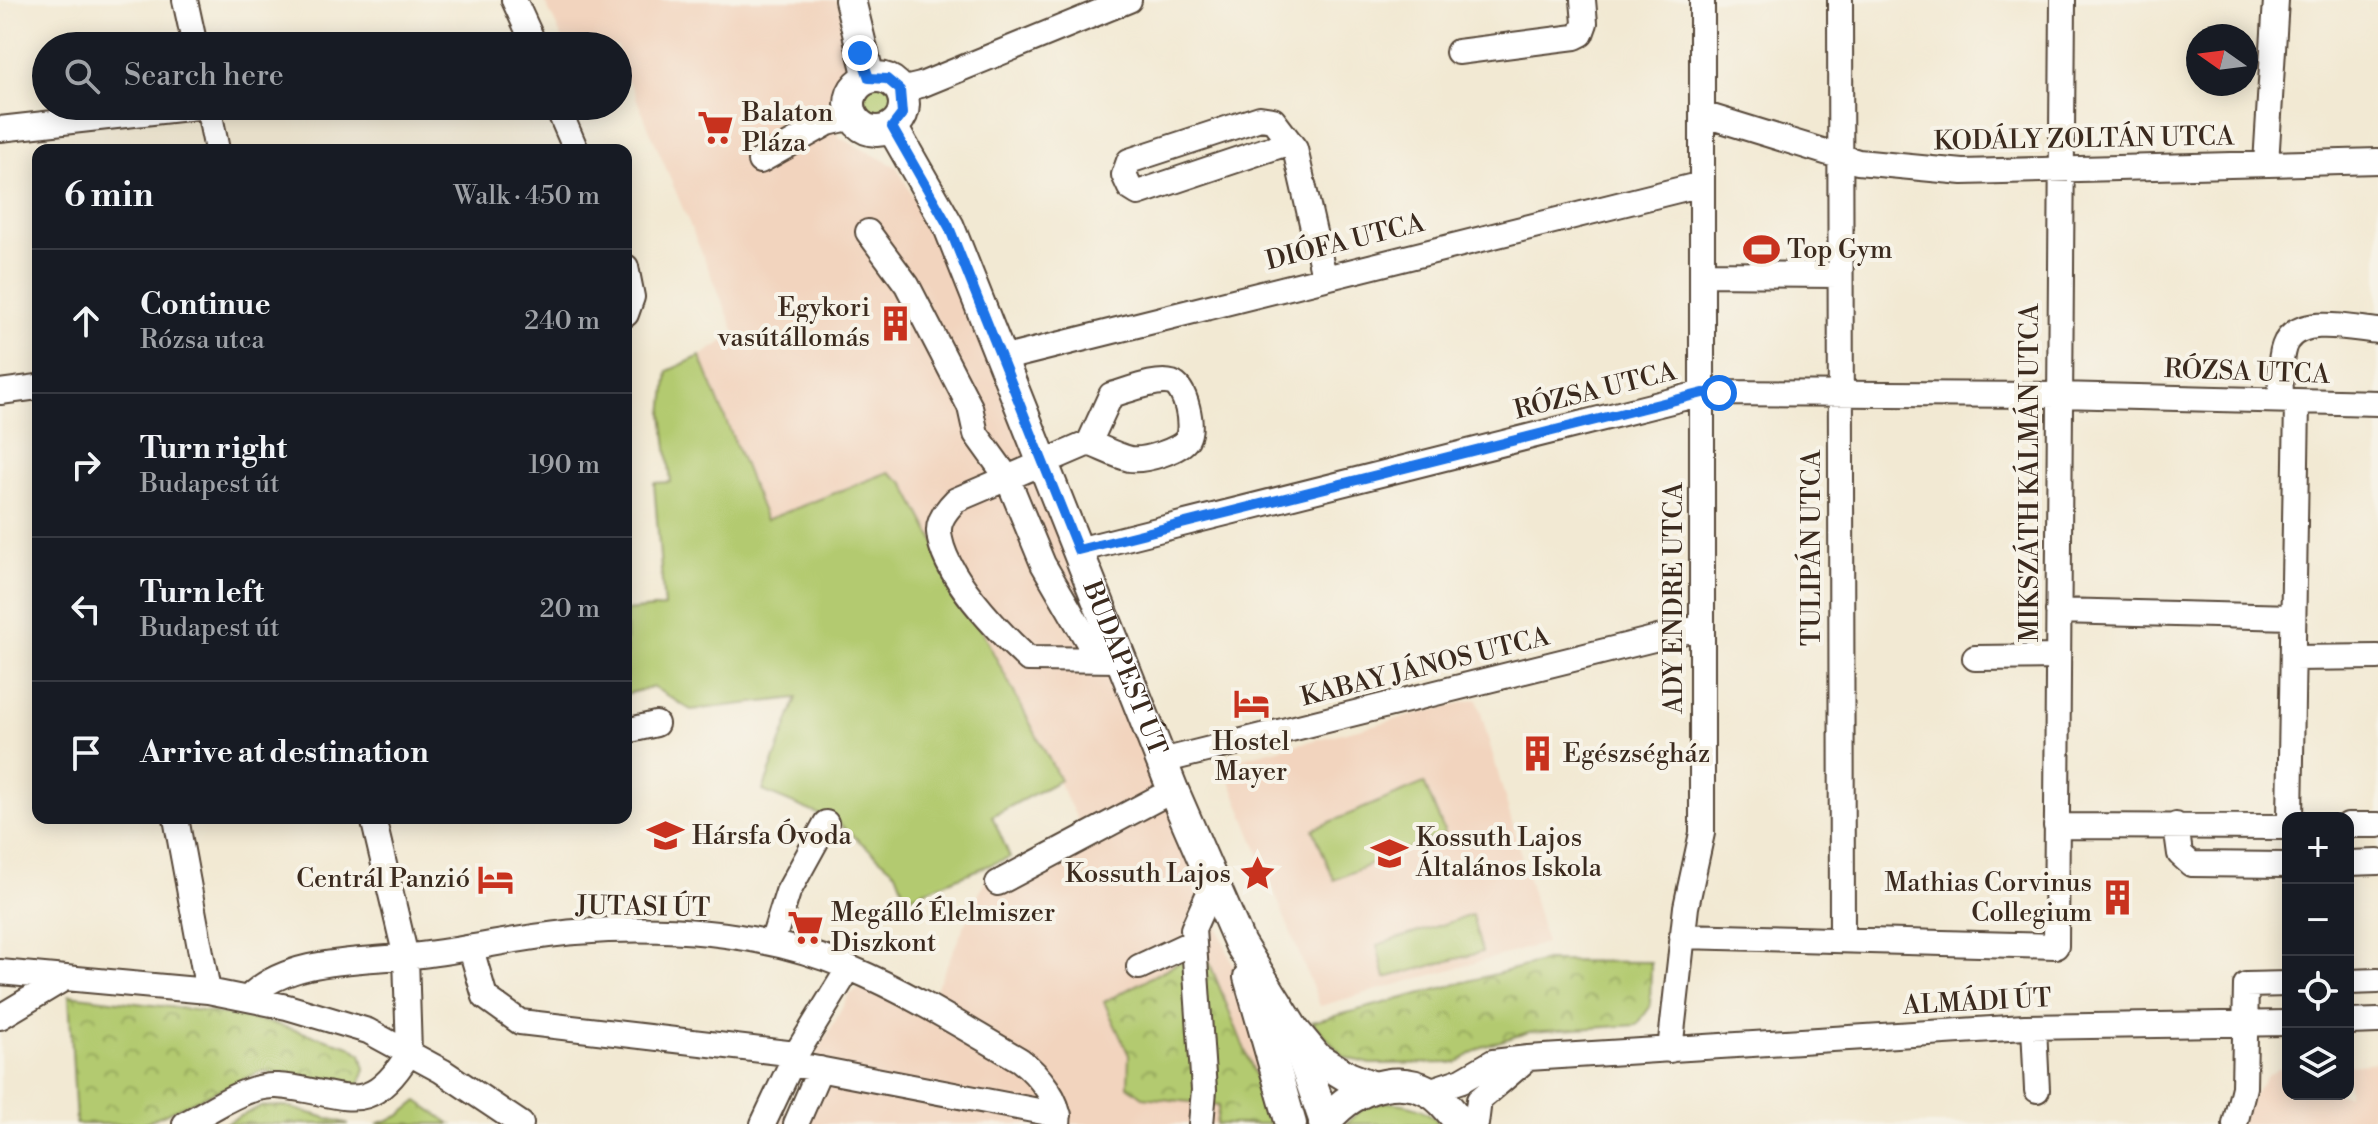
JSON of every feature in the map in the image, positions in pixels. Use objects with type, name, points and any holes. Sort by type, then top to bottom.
[{"type":"main road","points":[[850,0],[869,78]]},
{"type":"main road","points":[[869,78],[887,79],[900,90],[902,114],[892,127],[870,130],[853,117],[850,108],[854,90],[869,78]]},
{"type":"main road","name":"BUDAPEST ÚT","points":[[892,127],[949,227],[1078,550],[1110,660],[1162,761],[1240,944],[1293,1029],[1317,1058],[1348,1077],[1374,1087]]},
{"type":"main road","points":[[1240,944],[1291,1124]]},
{"type":"main road","name":"BUDAPEST ÚT","points":[[1293,1029],[1324,1123],[1347,1098],[1374,1087],[1400,1085],[1429,1091]]},
{"type":"main road","points":[[1429,1091],[1461,1124]]},
{"type":"street","points":[[185,0],[192,32]]},
{"type":"street","points":[[514,0],[529,32]]},
{"type":"street","points":[[900,90],[921,85],[1129,0]]},
{"type":"street","points":[[1458,52],[1575,37],[1581,34],[1585,23],[1583,0]]},
{"type":"street","name":"ADY ENDRE UTCA","points":[[1670,1050],[1682,936],[1702,833],[1702,0]]},
{"type":"street","name":"TULIPÁN UTCA","points":[[1840,0],[1842,939]]},
{"type":"street","name":"MIKSZÁTH KÁLMÁN UTCA","points":[[1842,939],[2056,946],[2063,0]]},
{"type":"street","points":[[2266,164],[2276,0]]},
{"type":"street","name":"KODÁLY ZOLTÁN UTCA","points":[[1702,114],[1839,158],[1874,165],[1963,172],[2378,161]]},
{"type":"street","points":[[760,161],[828,123],[853,117]]},
{"type":"street","points":[[1290,142],[1138,193],[1130,188],[1124,175],[1129,161],[1260,118],[1273,120],[1290,142],[1295,149],[1324,276]]},
{"type":"street","points":[[0,129],[81,120]]},
{"type":"street","points":[[210,120],[216,144]]},
{"type":"street","points":[[563,120],[573,144]]},
{"type":"street","name":"DIÓFA UTCA","points":[[1001,359],[1702,184]]},
{"type":"street","points":[[868,232],[907,285],[970,407],[976,434],[1007,477],[1043,564],[1110,660]]},
{"type":"street","points":[[1703,274],[1839,275]]},
{"type":"street","points":[[2290,812],[2293,617],[2289,401],[2283,352],[2296,332],[2309,326],[2378,331]]},
{"type":"street","points":[[0,392],[32,388]]},
{"type":"street","name":"RÓZSA UTCA","points":[[1078,550],[1703,393],[2058,395],[2378,403]]},
{"type":"street","points":[[1089,443],[971,491],[945,511],[938,531],[951,568],[998,631],[1028,659],[1110,660]]},
{"type":"street","points":[[2058,611],[2293,617]]},
{"type":"street","name":"KABAY JÁNOS UTCA","points":[[1162,761],[1702,627]]},
{"type":"street","points":[[1975,658],[2057,657]]},
{"type":"street","points":[[2293,658],[2378,657]]},
{"type":"street","points":[[632,730],[656,724]]},
{"type":"street","points":[[998,883],[1173,790]]},
{"type":"street","points":[[772,943],[788,892],[826,823]]},
{"type":"street","points":[[177,824],[208,991]]},
{"type":"street","points":[[185,1124],[253,1091],[274,1085],[298,1090],[340,1106],[372,1104],[389,1088],[409,1053],[406,957],[374,824]]},
{"type":"street","points":[[2176,825],[2180,854],[2191,864],[2282,865]]},
{"type":"street","points":[[2354,825],[2378,825]]},
{"type":"street","points":[[2056,826],[2282,827]]},
{"type":"street","points":[[2354,863],[2378,862]]},
{"type":"street","points":[[1201,1124],[1204,1090],[1193,929],[1213,884]]},
{"type":"street","name":"JUTASI ÚT","points":[[249,997],[265,981],[288,970],[471,949],[560,934],[628,929],[772,943],[849,968],[1020,1060],[1034,1070],[1059,1120]]},
{"type":"street","points":[[1682,936],[1842,939]]},
{"type":"street","points":[[1139,967],[1193,942]]},
{"type":"street","points":[[471,949],[485,997],[520,1022],[794,1059],[820,1069],[1059,1120]]},
{"type":"street","points":[[763,1124],[794,1059],[849,968]]},
{"type":"street","points":[[0,972],[249,997],[368,1031],[409,1053],[521,1124]]},
{"type":"street","points":[[0,1017],[65,978]]},
{"type":"street","points":[[2354,982],[2378,981]]},
{"type":"street","points":[[2235,1124],[2244,1087],[2246,985],[2282,984]]},
{"type":"street","points":[[2354,1022],[2378,1021]]},
{"type":"street","name":"ALMÁDI ÚT","points":[[1670,1050],[2034,1027],[2282,1023]]},
{"type":"street","points":[[2034,1027],[2037,1090]]},
{"type":"street","points":[[1429,1091],[1462,1080],[1493,1062],[1670,1050]]},
{"type":"street","points":[[1476,1124],[1479,1100],[1528,1058]]},
{"type":"street","points":[[796,1124],[820,1069]]},
{"type":"shaded area","points":[[544,0],[837,0],[844,18],[847,65],[826,107],[839,137],[897,167],[953,271],[1249,1004],[1272,1101],[1270,1124],[779,1124],[849,995],[869,983],[924,1015],[986,878],[1086,836],[904,483],[889,473],[765,520],[700,356],[736,334],[632,88],[632,32],[559,32]]},
{"type":"shaded area","name":"Kossuth Lajos Általános Iskola","points":[[1477,699],[1546,943],[1320,1006],[1223,763]]},
{"type":"shaded area","points":[[2378,1062],[2371,1124],[2233,1124],[2265,1078],[2279,1068],[2282,1068],[2282,1100],[2354,1100],[2354,1064]]},
{"type":"green space","points":[[877,78],[896,85],[903,104],[896,123],[877,130],[858,123],[851,104],[858,85]]},
{"type":"green space","points":[[700,356],[766,520],[889,472],[904,483],[1060,780],[992,816],[1010,857],[906,898],[896,872],[837,822],[763,791],[797,698],[691,710],[653,687],[632,692],[632,610],[664,607],[654,483],[671,482],[663,414],[668,371]]},
{"type":"green space","points":[[1424,783],[1445,833],[1334,880],[1313,829]]},
{"type":"green space","points":[[1472,915],[1482,952],[1385,978],[1377,945]]},
{"type":"green space","points":[[1204,949],[1275,1124],[1216,1124],[1219,1105],[1143,1097],[1128,1086],[1129,1055],[1104,1002]]},
{"type":"green space","points":[[1545,961],[1651,962],[1650,1007],[1637,1025],[1529,1032],[1482,1047],[1456,1063],[1370,1064],[1344,1057],[1312,1022]]},
{"type":"green space","points":[[69,995],[211,1012],[271,1023],[350,1046],[361,1054],[365,1069],[358,1088],[338,1094],[298,1077],[262,1071],[142,1124],[76,1124]]},
{"type":"green space","points":[[418,1101],[451,1124],[377,1124],[399,1116]]},
{"type":"green space","points":[[1387,1102],[1416,1107],[1440,1124],[1345,1124],[1365,1107]]},
{"type":"green space","points":[[284,1106],[349,1124],[224,1124],[260,1107]]},
{"type":"place","name":"Balaton Pláza","points":[[716,128]]},
{"type":"place","name":"Top Gym","points":[[1761,250]]},
{"type":"place","name":"Egykori vasútállomás","points":[[896,323]]},
{"type":"place","name":"Hostel Mayer","points":[[1251,703]]},
{"type":"place","name":"Egészségház","points":[[1537,754]]},
{"type":"place","name":"Hársfa Óvoda","points":[[666,836]]},
{"type":"place","name":"Kossuth Lajos Általános Iskola","points":[[1390,853]]},
{"type":"place","name":"Kossuth Lajos","points":[[1257,874]]},
{"type":"place","name":"Centrál Panzió","points":[[496,879]]},
{"type":"place","name":"Mathias Corvinus Collegium","points":[[2118,898]]},
{"type":"place","name":"Megálló Élelmiszer Diszkont","points":[[805,928]]},
{"type":"route","points":[[860,53],[869,78],[887,79],[900,90],[904,106],[892,127],[949,227],[1078,550],[1703,393],[1719,393]]}]
